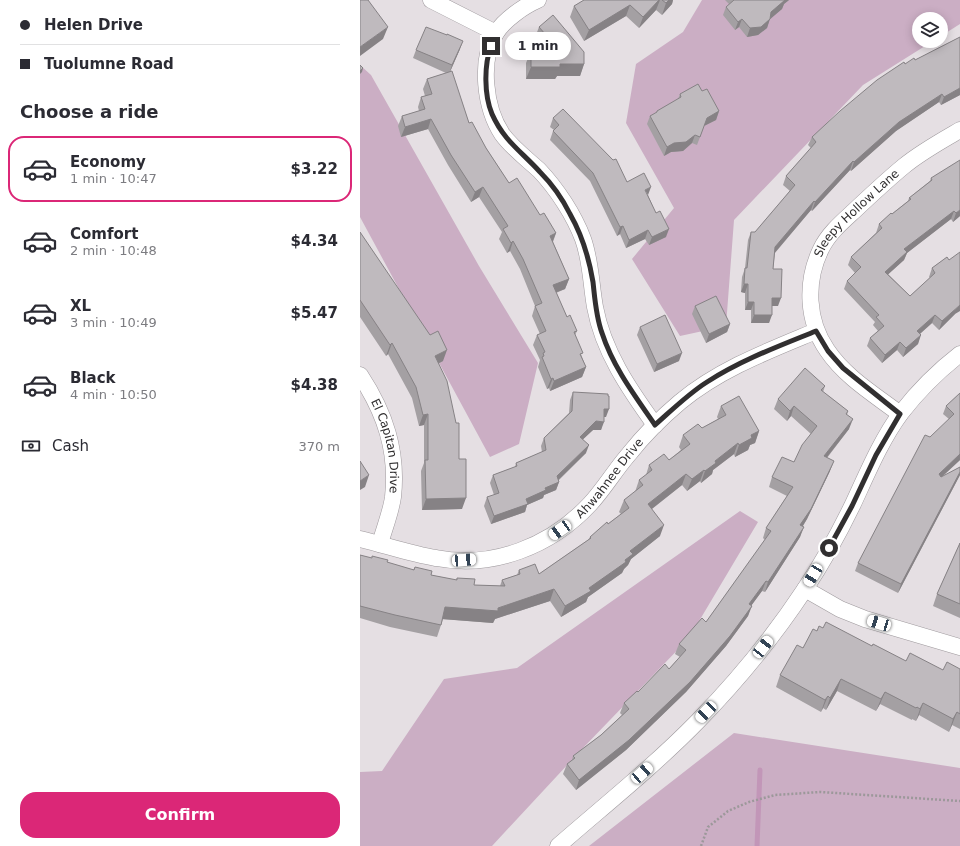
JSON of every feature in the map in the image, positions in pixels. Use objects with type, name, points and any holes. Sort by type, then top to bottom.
[{"type":"street","points":[[431,0],[496,33]]},
{"type":"street","points":[[538,0],[511,17],[496,33],[487,58],[486,88],[491,113],[503,135],[518,152],[539,171],[555,190],[570,213],[583,239],[593,282],[596,308],[602,334],[626,383],[655,425]]},
{"type":"street","name":"Sleepy Hollow Lane","points":[[816,331],[810,303],[812,275],[821,249],[837,227],[905,165],[960,130]]},
{"type":"street","points":[[816,331],[828,351],[843,368],[900,414]]},
{"type":"street","name":"Ahwahnee Drive","points":[[360,539],[437,558],[464,560],[492,559],[523,550],[548,538],[571,522],[590,504],[629,453],[655,425],[680,402],[707,382],[736,366],[816,331]]},
{"type":"street","points":[[558,846],[663,755],[702,717],[754,658],[805,588],[829,548],[852,506],[876,455],[900,414],[927,383],[960,354]]},
{"type":"street","name":"El Capitan Drive","points":[[360,376],[371,391],[382,414],[390,439],[394,469],[393,498],[380,544]]},
{"type":"street","points":[[805,588],[840,609],[866,619],[960,646]]},
{"type":"path","points":[[701,846],[708,827],[728,811],[749,802],[775,795],[820,792],[960,801]]},
{"type":"shaded area","points":[[702,0],[960,0],[960,24],[948,32],[948,12],[912,12],[912,48],[922,48],[863,85],[734,220],[726,326],[680,336],[632,259],[674,208],[626,123],[636,64],[683,32]]},
{"type":"shaded area","points":[[360,65],[371,75],[479,266],[538,363],[519,444],[490,457],[360,217]]},
{"type":"shaded area","points":[[740,511],[758,522],[689,638],[583,748],[492,846],[360,846],[360,772],[382,771],[444,679],[517,668]]},
{"type":"shaded area","points":[[734,733],[960,768],[960,846],[589,846]]},
{"type":"building","points":[[360,0],[368,0],[388,27],[360,47]]},
{"type":"building","points":[[584,0],[659,0],[643,17],[630,5],[589,30],[574,6]]},
{"type":"building","points":[[662,0],[669,0],[666,3]]},
{"type":"building","points":[[734,0],[785,0],[771,12],[770,19],[761,27],[750,28],[742,19],[738,22],[726,7]]},
{"type":"building","points":[[553,15],[584,52],[584,64],[560,64],[560,67],[531,67],[531,51],[535,51],[535,42],[552,42],[539,27]]},
{"type":"building","points":[[426,27],[463,41],[452,65],[416,50]]},
{"type":"building","points":[[960,37],[960,88],[944,97],[942,94],[899,122],[854,162],[853,161],[815,202],[814,201],[775,247],[773,269],[782,269],[781,298],[772,298],[772,315],[754,315],[754,302],[748,302],[748,284],[744,284],[751,232],[755,232],[795,185],[786,176],[816,142],[812,137],[877,80],[904,62],[905,64],[914,58],[915,60],[938,48],[948,48],[948,43]]},
{"type":"building","points":[[452,71],[469,123],[472,122],[486,148],[509,183],[517,178],[540,215],[544,213],[556,233],[550,236],[569,279],[553,285],[567,317],[570,315],[577,331],[574,332],[583,353],[580,354],[586,367],[554,381],[553,378],[551,379],[542,357],[544,356],[543,353],[545,352],[537,335],[546,331],[535,306],[542,303],[523,259],[513,241],[511,243],[503,229],[508,226],[483,187],[475,192],[451,155],[431,119],[405,127],[402,116],[425,109],[421,97],[432,94],[427,79]]},
{"type":"building","points":[[698,84],[702,91],[707,89],[719,111],[707,118],[700,137],[695,135],[686,142],[674,143],[667,147],[650,116],[681,97],[680,94]]},
{"type":"building","points":[[563,109],[613,160],[616,159],[627,182],[644,173],[651,187],[645,190],[656,213],[660,211],[669,229],[652,237],[648,230],[629,240],[623,226],[620,227],[593,173],[553,131],[559,125],[553,118]]},
{"type":"building","points":[[960,160],[960,210],[956,213],[954,211],[904,249],[907,252],[885,272],[910,296],[935,273],[932,268],[947,257],[949,260],[960,252],[960,305],[942,321],[935,315],[917,331],[921,335],[906,348],[900,342],[885,355],[870,338],[884,326],[876,317],[879,315],[847,281],[861,267],[851,257],[882,228],[879,224],[891,213],[892,214],[911,199],[909,198],[932,180],[931,178]]},
{"type":"building","points":[[360,232],[430,335],[438,331],[447,350],[435,356],[447,381],[456,423],[459,423],[459,459],[466,459],[466,498],[426,499],[425,460],[428,460],[428,414],[423,415],[416,387],[392,343],[390,345],[360,300]]},
{"type":"building","points":[[716,296],[730,324],[709,334],[695,306]]},
{"type":"building","points":[[665,315],[682,353],[657,364],[640,327]]},
{"type":"building","points":[[805,368],[825,386],[821,390],[848,411],[846,414],[853,419],[824,456],[834,461],[811,509],[800,525],[804,527],[768,582],[766,581],[749,604],[752,606],[730,636],[690,682],[629,740],[579,780],[567,764],[575,758],[573,756],[601,735],[629,709],[624,703],[637,691],[638,692],[665,664],[669,669],[686,650],[679,644],[702,618],[706,622],[771,531],[766,528],[793,487],[772,477],[782,457],[794,462],[802,445],[817,426],[794,406],[790,411],[778,399]]},
{"type":"building","points":[[573,392],[608,394],[609,409],[604,409],[604,422],[596,421],[580,437],[589,445],[557,476],[559,482],[526,499],[528,504],[494,516],[487,497],[499,493],[493,475],[517,466],[516,463],[546,450],[544,438],[572,411]]},
{"type":"building","points":[[960,393],[960,454],[939,474],[941,477],[960,467],[960,472],[901,584],[858,563],[925,435],[930,437],[954,414],[946,406]]},
{"type":"building","points":[[739,396],[759,431],[751,435],[752,438],[739,445],[738,443],[715,461],[716,463],[692,479],[686,474],[648,504],[664,525],[630,551],[633,554],[625,560],[626,562],[589,588],[591,591],[565,606],[554,589],[498,608],[498,611],[445,607],[441,625],[360,606],[360,555],[388,560],[387,562],[414,570],[415,567],[432,571],[431,575],[457,580],[457,578],[475,579],[474,585],[505,586],[502,580],[520,574],[519,570],[535,564],[539,574],[591,538],[590,537],[607,522],[608,524],[629,508],[624,500],[643,485],[639,480],[652,470],[649,465],[664,454],[669,460],[690,444],[683,435],[698,424],[702,428],[726,415],[721,406]]},
{"type":"building","points":[[360,461],[369,475],[360,481]]},
{"type":"building","points":[[960,543],[960,604],[937,594]]},
{"type":"building","points":[[826,622],[872,646],[873,644],[906,661],[910,653],[943,670],[947,662],[960,669],[960,714],[957,712],[953,719],[923,703],[920,709],[917,707],[916,708],[885,692],[881,699],[841,679],[830,698],[828,696],[825,700],[780,675],[797,645],[803,648],[813,629],[817,631],[819,626],[823,628]]},
{"type":"waterway","points":[[757,846],[760,770]]},
{"type":"route","points":[[491,46],[487,58],[486,88],[491,113],[503,135],[518,152],[539,171],[555,190],[570,213],[583,239],[593,282],[596,308],[602,334],[626,383],[655,425],[680,402],[707,382],[769,350],[816,331],[828,351],[843,368],[900,414],[876,455],[852,506],[829,548]]}]
